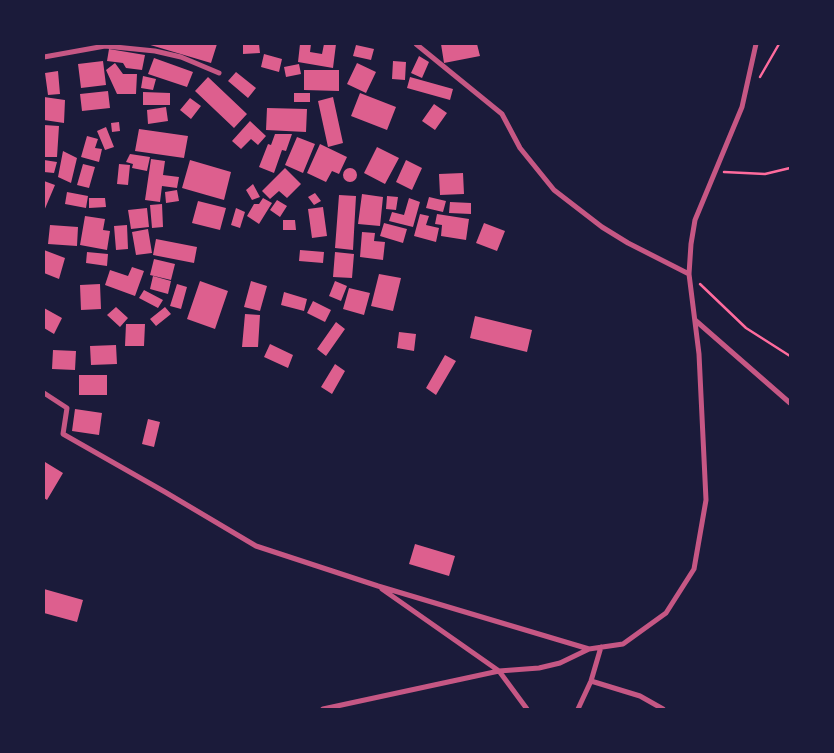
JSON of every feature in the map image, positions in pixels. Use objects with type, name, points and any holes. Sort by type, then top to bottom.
[{"type":"street","points":[[416,44],[502,114],[520,148],[554,190],[602,227],[689,274]]},
{"type":"street","points":[[323,709],[499,670],[539,668],[560,662],[589,649],[623,644],[666,613],[694,569],[706,500],[699,354],[689,274],[690,244],[695,220],[742,107],[756,44]]},
{"type":"street","points":[[44,58],[105,46],[155,51],[181,57],[219,73]]},
{"type":"street","points":[[695,320],[790,403]]},
{"type":"street","points":[[44,392],[67,408],[63,434],[256,546],[378,586],[589,649]]},
{"type":"street","points":[[378,586],[499,670],[527,709]]},
{"type":"street","points":[[578,709],[592,681],[601,647]]},
{"type":"street","points":[[592,681],[640,696],[663,709]]},
{"type":"path","points":[[756,83],[779,44]]},
{"type":"path","points":[[715,172],[764,174],[790,168]]},
{"type":"path","points":[[689,274],[746,328],[790,356]]},
{"type":"building","points":[[147,44],[217,44],[211,63]]},
{"type":"building","points":[[243,44],[259,44],[260,53],[243,54]]},
{"type":"building","points":[[300,44],[311,44],[310,52],[322,54],[324,44],[336,44],[333,68],[298,62]]},
{"type":"building","points":[[441,44],[477,44],[480,56],[444,63]]},
{"type":"building","points":[[356,45],[374,49],[371,60],[353,56]]},
{"type":"building","points":[[109,49],[145,55],[142,70],[126,68],[123,63],[107,61]]},
{"type":"building","points":[[264,54],[282,59],[279,72],[261,67]]},
{"type":"building","points":[[419,56],[429,62],[422,78],[411,73]]},
{"type":"building","points":[[154,58],[193,72],[187,87],[148,74]]},
{"type":"building","points":[[103,61],[106,85],[81,88],[78,64]]},
{"type":"building","points":[[393,61],[406,62],[405,80],[392,79]]},
{"type":"building","points":[[115,63],[123,74],[137,74],[136,94],[117,94],[106,70]]},
{"type":"building","points":[[357,63],[376,72],[366,93],[347,84]]},
{"type":"building","points":[[299,64],[301,74],[286,77],[284,67]]},
{"type":"building","points":[[304,70],[339,70],[339,91],[304,90]]},
{"type":"building","points":[[58,71],[60,94],[48,95],[45,73]]},
{"type":"building","points":[[236,72],[256,88],[248,98],[228,81]]},
{"type":"building","points":[[143,76],[156,79],[153,90],[141,88]]},
{"type":"building","points":[[208,77],[247,114],[234,128],[195,91]]},
{"type":"building","points":[[410,77],[453,89],[450,100],[407,88]]},
{"type":"building","points":[[108,91],[110,108],[82,111],[80,94]]},
{"type":"building","points":[[143,92],[170,93],[170,105],[143,105]]},
{"type":"building","points":[[294,93],[310,93],[310,102],[294,102]]},
{"type":"building","points":[[360,93],[396,107],[387,130],[351,116]]},
{"type":"building","points":[[44,97],[65,100],[64,123],[44,120]]},
{"type":"building","points":[[333,97],[343,143],[328,147],[318,101]]},
{"type":"building","points":[[190,98],[201,106],[191,119],[180,110]]},
{"type":"building","points":[[434,104],[447,113],[435,130],[422,121]]},
{"type":"building","points":[[166,107],[168,121],[148,124],[147,110]]},
{"type":"building","points":[[267,108],[307,109],[306,132],[266,130]]},
{"type":"building","points":[[250,121],[266,136],[258,145],[251,139],[241,149],[232,141]]},
{"type":"building","points":[[119,122],[120,131],[112,132],[111,123]]},
{"type":"building","points":[[44,125],[59,126],[57,157],[44,157]]},
{"type":"building","points":[[106,127],[114,147],[105,150],[97,131]]},
{"type":"building","points":[[139,129],[188,136],[184,158],[135,151]]},
{"type":"building","points":[[275,134],[292,134],[286,151],[282,150],[274,173],[259,167],[268,144],[271,145]]},
{"type":"building","points":[[87,136],[98,139],[95,148],[102,149],[99,162],[81,157]]},
{"type":"building","points":[[297,137],[315,144],[303,173],[285,165]]},
{"type":"building","points":[[320,144],[347,157],[339,174],[332,171],[326,182],[307,173]]},
{"type":"building","points":[[377,147],[399,158],[385,184],[364,173]]},
{"type":"building","points":[[63,151],[77,158],[71,183],[58,177]]},
{"type":"building","points":[[130,154],[150,157],[147,171],[132,168],[133,164],[126,162]]},
{"type":"building","points":[[151,159],[165,161],[163,175],[179,177],[177,188],[162,186],[160,202],[145,200]]},
{"type":"building","points":[[44,160],[57,162],[54,173],[44,172]]},
{"type":"building","points":[[190,160],[231,172],[224,200],[182,188]]},
{"type":"building","points":[[406,160],[422,168],[412,190],[396,182]]},
{"type":"building","points":[[83,164],[95,167],[89,188],[77,185]]},
{"type":"building","points":[[119,164],[130,165],[128,185],[117,184]]},
{"type":"building","points":[[285,168],[301,184],[287,198],[279,191],[270,199],[262,191]]},
{"type":"building","points":[[350,168],[355,170],[357,175],[355,180],[350,182],[345,180],[343,175],[345,170]]},
{"type":"building","points":[[463,173],[464,194],[440,195],[439,174]]},
{"type":"building","points":[[44,181],[55,185],[44,211]]},
{"type":"building","points":[[253,184],[260,197],[252,200],[246,190]]},
{"type":"building","points":[[177,190],[179,201],[166,203],[165,192]]},
{"type":"building","points":[[67,192],[88,196],[86,208],[65,204]]},
{"type":"building","points":[[315,193],[321,201],[314,205],[308,197]]},
{"type":"building","points":[[362,194],[383,197],[380,226],[358,224]]},
{"type":"building","points":[[339,195],[356,196],[353,250],[335,248]]},
{"type":"building","points":[[387,196],[398,197],[396,210],[386,209]]},
{"type":"building","points":[[429,197],[446,201],[443,212],[426,208]]},
{"type":"building","points":[[89,198],[105,198],[106,207],[89,208]]},
{"type":"building","points":[[263,198],[272,203],[259,224],[247,216],[254,204],[259,204]]},
{"type":"building","points":[[409,198],[420,202],[413,227],[389,221],[392,212],[404,215]]},
{"type":"building","points":[[277,200],[287,206],[280,217],[270,210]]},
{"type":"building","points":[[198,201],[226,208],[220,230],[192,223]]},
{"type":"building","points":[[450,202],[471,203],[471,214],[449,213]]},
{"type":"building","points":[[162,204],[163,227],[152,228],[150,205]]},
{"type":"building","points":[[323,207],[327,236],[312,238],[308,209]]},
{"type":"building","points":[[147,208],[149,227],[131,229],[128,210]]},
{"type":"building","points":[[236,208],[245,212],[240,228],[231,225]]},
{"type":"building","points":[[420,214],[429,216],[426,225],[439,228],[436,242],[414,236]]},
{"type":"building","points":[[437,214],[469,219],[466,240],[441,236],[442,225],[435,224]]},
{"type":"building","points":[[85,216],[105,219],[103,230],[110,231],[107,250],[80,245]]},
{"type":"building","points":[[283,220],[295,220],[296,230],[283,230]]},
{"type":"building","points":[[384,223],[407,229],[403,243],[380,236]]},
{"type":"building","points":[[484,223],[505,231],[497,251],[476,243]]},
{"type":"building","points":[[50,225],[78,227],[77,246],[48,244]]},
{"type":"building","points":[[127,225],[128,249],[116,250],[114,226]]},
{"type":"building","points":[[148,229],[152,253],[136,255],[132,232]]},
{"type":"building","points":[[362,232],[375,233],[374,241],[385,242],[383,260],[360,257]]},
{"type":"building","points":[[156,239],[197,247],[194,263],[153,255]]},
{"type":"building","points":[[44,250],[65,258],[59,279],[44,273]]},
{"type":"building","points":[[300,250],[324,252],[323,263],[299,261]]},
{"type":"building","points":[[87,252],[108,254],[107,266],[86,263]]},
{"type":"building","points":[[335,252],[354,254],[352,278],[333,277]]},
{"type":"building","points":[[154,259],[175,264],[171,280],[150,275]]},
{"type":"building","points":[[132,267],[144,271],[135,296],[105,285],[110,270],[128,276]]},
{"type":"building","points":[[379,274],[401,278],[393,311],[371,306]]},
{"type":"building","points":[[153,276],[171,281],[168,294],[150,289]]},
{"type":"building","points":[[200,281],[228,291],[215,329],[187,319]]},
{"type":"building","points":[[251,281],[267,286],[260,311],[244,307]]},
{"type":"building","points":[[335,281],[347,286],[341,301],[329,296]]},
{"type":"building","points":[[100,284],[101,309],[81,310],[80,285]]},
{"type":"building","points":[[177,284],[187,287],[181,309],[170,306]]},
{"type":"building","points":[[349,288],[370,293],[364,315],[343,309]]},
{"type":"building","points":[[144,290],[163,300],[158,308],[139,298]]},
{"type":"building","points":[[284,292],[307,299],[304,311],[281,305]]},
{"type":"building","points":[[313,301],[331,310],[325,322],[307,313]]},
{"type":"building","points":[[116,307],[128,318],[120,327],[107,315]]},
{"type":"building","points":[[165,307],[171,314],[156,326],[150,319]]},
{"type":"building","points":[[44,308],[62,318],[54,334],[44,328]]},
{"type":"building","points":[[245,314],[260,315],[258,347],[242,347]]},
{"type":"building","points":[[475,316],[532,330],[527,352],[470,338]]},
{"type":"building","points":[[336,322],[345,329],[326,356],[317,349]]},
{"type":"building","points":[[126,324],[145,324],[144,346],[125,346]]},
{"type":"building","points":[[399,332],[416,334],[414,351],[397,348]]},
{"type":"building","points":[[270,344],[293,355],[288,368],[264,357]]},
{"type":"building","points":[[116,345],[117,364],[91,365],[90,346]]},
{"type":"building","points":[[53,350],[76,351],[75,370],[52,369]]},
{"type":"building","points":[[445,355],[456,361],[436,395],[426,388]]},
{"type":"building","points":[[335,364],[345,371],[332,394],[321,387]]},
{"type":"building","points":[[79,375],[107,375],[107,395],[79,395]]},
{"type":"building","points":[[75,409],[102,413],[99,435],[72,431]]},
{"type":"building","points":[[148,419],[160,422],[154,447],[142,444]]},
{"type":"building","points":[[45,462],[63,473],[47,500],[44,498]]},
{"type":"building","points":[[415,544],[455,556],[449,576],[409,564]]},
{"type":"building","points":[[44,589],[83,600],[77,622],[44,613]]}]
